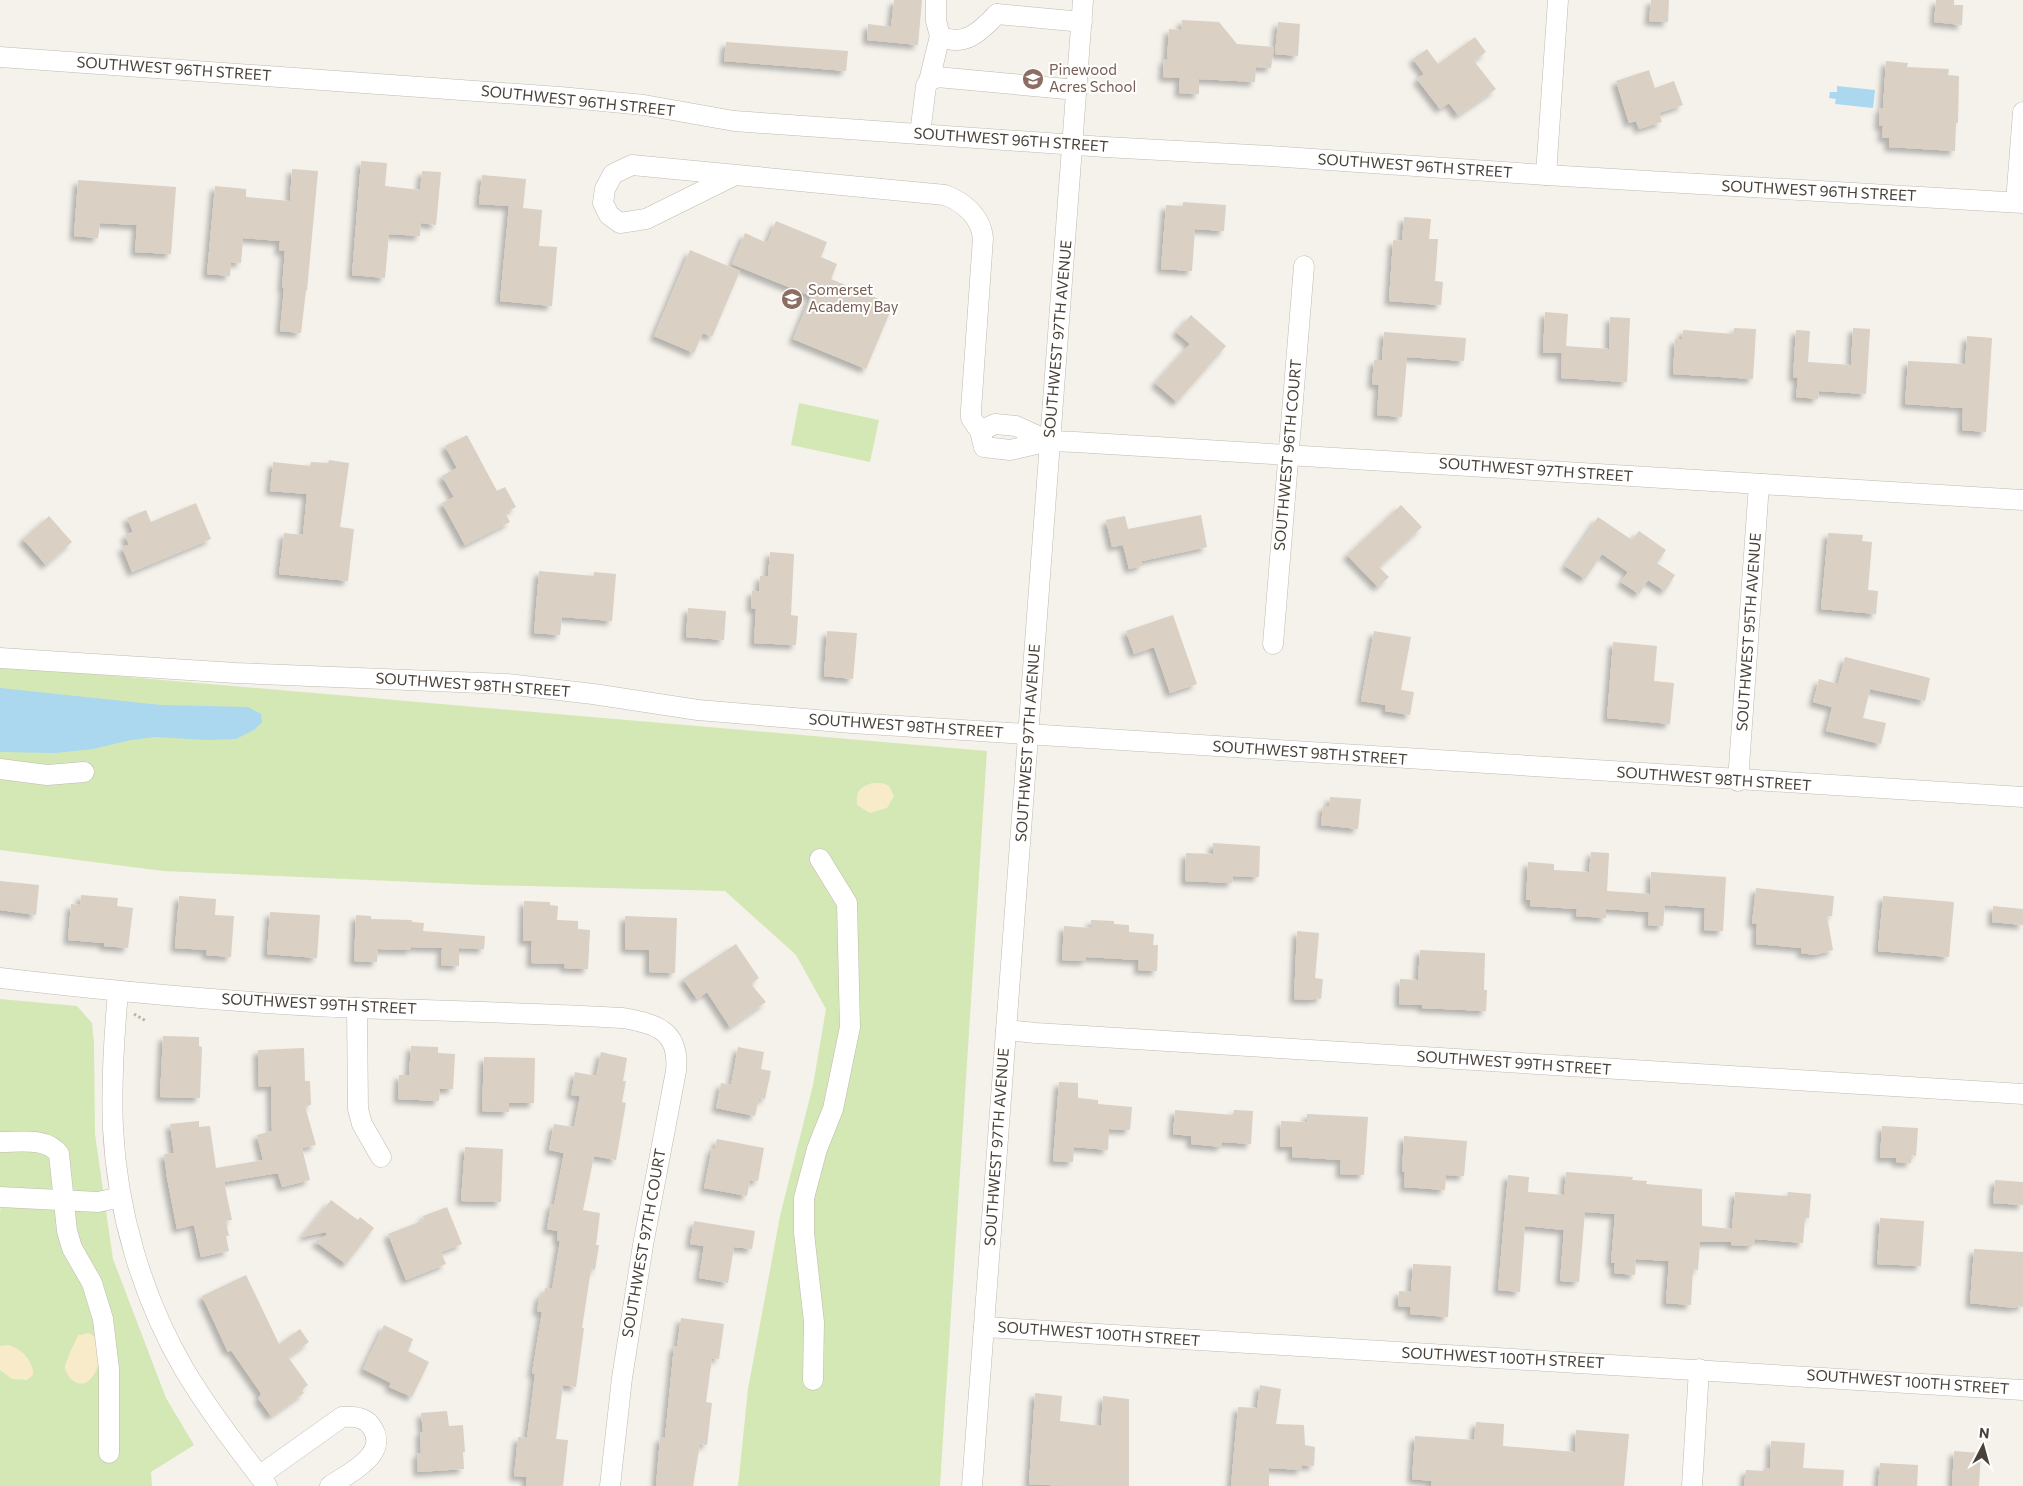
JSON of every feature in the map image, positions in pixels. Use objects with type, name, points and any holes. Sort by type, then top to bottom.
[{"type":"street","points":[[920,134],[928,84],[940,36],[936,21],[936,0]]},
{"type":"street","name":"SOUTHWEST 97TH AVENUE","points":[[972,1486],[1083,0]]},
{"type":"street","points":[[1546,174],[1558,0]]},
{"type":"street","points":[[940,36],[949,40],[959,41],[973,35],[992,7],[1082,22]]},
{"type":"street","name":"SOUTHWEST 96TH STREET","points":[[0,57],[560,97],[644,105],[734,121],[1072,145],[2020,203]]},
{"type":"street","points":[[928,84],[937,77],[1077,90]]},
{"type":"street","points":[[2020,203],[2023,112]]},
{"type":"street","points":[[632,165],[733,176],[646,219],[620,223],[608,216],[603,203],[605,189],[614,174],[632,165]]},
{"type":"street","name":"SOUTHWEST 97TH STREET","points":[[733,176],[945,195],[968,208],[979,223],[983,238],[971,410],[974,424],[980,431],[984,448],[1010,450],[1049,441],[2023,500]]},
{"type":"street","name":"SOUTHWEST 96TH COURT","points":[[1273,644],[1304,266]]},
{"type":"street","name":"SOUTHWEST 95TH AVENUE","points":[[1738,781],[1759,484]]},
{"type":"street","name":"SOUTHWEST 98TH STREET","points":[[0,658],[236,673],[507,684],[698,710],[852,723],[2023,798]]},
{"type":"street","points":[[0,769],[47,775],[84,772]]},
{"type":"street","points":[[813,1380],[814,1322],[804,1233],[804,1198],[817,1149],[833,1109],[850,1027],[847,903],[820,860]]},
{"type":"street","name":"SOUTHWEST 99TH STREET","points":[[0,978],[118,992],[357,1008],[551,1014],[639,1020]]},
{"type":"street","points":[[118,992],[113,1072],[113,1128],[122,1197],[135,1254],[153,1306],[184,1368],[218,1422],[263,1481],[342,1417],[355,1417],[369,1423],[376,1438],[373,1455],[330,1486]]},
{"type":"street","points":[[357,1008],[358,1109],[362,1124],[381,1157]]},
{"type":"street","name":"SOUTHWEST 97TH COURT","points":[[610,1486],[622,1378],[643,1245],[677,1061],[674,1044],[669,1036],[659,1028],[639,1020]]},
{"type":"street","name":"SOUTHWEST 99TH STREET","points":[[1006,1030],[1056,1035],[2023,1094]]},
{"type":"street","points":[[0,1142],[37,1142],[51,1146],[56,1150],[61,1159],[67,1231],[72,1248],[92,1283],[103,1319],[109,1369],[109,1453]]},
{"type":"street","points":[[0,1197],[98,1202],[122,1197]]},
{"type":"street","name":"SOUTHWEST 100TH STREET","points":[[984,1326],[2023,1390]]},
{"type":"street","points":[[1692,1486],[1700,1369]]},
{"type":"path","points":[[137,1015],[146,1021]]},
{"type":"green space","points":[[799,403],[879,420],[870,462],[791,445]]},
{"type":"green space","points":[[0,666],[987,751],[940,1486],[738,1486],[748,1389],[780,1216],[813,1085],[826,1009],[796,955],[725,891],[483,885],[163,871],[0,850]]},
{"type":"green space","points":[[0,999],[77,1006],[92,1023],[95,1134],[113,1259],[166,1398],[194,1445],[151,1472],[152,1486],[0,1486],[0,1213],[2,1191],[0,1190]]},
{"type":"sand","points":[[872,783],[882,783],[889,786],[894,796],[887,808],[870,813],[857,805],[857,800],[859,791]]},
{"type":"sand","points":[[87,1333],[95,1337],[99,1346],[100,1356],[98,1367],[93,1376],[87,1382],[79,1383],[70,1378],[65,1367],[79,1335]]},
{"type":"sand","points":[[8,1345],[18,1349],[29,1360],[33,1375],[27,1380],[12,1379],[0,1370],[0,1346]]},
{"type":"water","points":[[1837,86],[1875,90],[1873,108],[1835,104],[1836,99],[1829,98],[1830,92],[1837,92]]},
{"type":"water","points":[[0,688],[161,705],[248,707],[261,714],[262,722],[254,730],[236,739],[207,740],[156,737],[131,740],[93,749],[55,753],[0,752]]},
{"type":"building","points":[[894,0],[922,0],[918,45],[867,40],[868,24],[891,27]]},
{"type":"building","points":[[1651,0],[1669,0],[1668,22],[1649,21]]},
{"type":"building","points":[[1936,0],[1954,0],[1954,5],[1963,5],[1962,25],[1934,22]]},
{"type":"building","points":[[1182,20],[1219,22],[1237,44],[1274,47],[1271,68],[1256,67],[1255,82],[1199,79],[1199,94],[1179,93],[1180,78],[1163,77],[1164,59],[1167,60],[1169,29],[1181,30]]},
{"type":"building","points":[[1278,22],[1300,24],[1298,56],[1275,54]]},
{"type":"building","points":[[1475,37],[1486,52],[1474,61],[1496,89],[1458,115],[1449,103],[1440,109],[1417,79],[1424,74],[1413,59],[1427,49],[1438,64]]},
{"type":"building","points":[[726,42],[848,51],[846,71],[724,61]]},
{"type":"building","points":[[1886,61],[1908,63],[1907,67],[1949,69],[1948,75],[1959,76],[1958,123],[1956,123],[1955,151],[1889,147],[1889,138],[1882,138],[1883,126],[1879,126],[1880,108],[1883,108]]},
{"type":"building","points":[[1649,70],[1655,88],[1674,81],[1683,105],[1659,113],[1662,122],[1639,129],[1636,121],[1629,123],[1616,81]]},
{"type":"building","points":[[361,161],[387,163],[385,186],[420,190],[422,171],[441,172],[436,225],[421,223],[420,236],[389,234],[385,278],[352,275]]},
{"type":"building","points":[[292,169],[318,171],[301,333],[280,331],[285,251],[279,251],[280,241],[243,238],[241,263],[231,262],[230,276],[207,274],[215,186],[246,189],[246,197],[290,201]]},
{"type":"building","points":[[482,175],[526,179],[523,208],[542,210],[539,246],[557,247],[552,306],[500,301],[509,206],[479,204]]},
{"type":"building","points":[[78,180],[176,187],[171,254],[135,252],[137,225],[100,223],[98,238],[74,236]]},
{"type":"building","points":[[1183,202],[1226,205],[1224,231],[1195,229],[1192,271],[1161,269],[1166,205],[1183,206]]},
{"type":"building","points":[[1404,217],[1431,219],[1429,239],[1438,239],[1435,281],[1443,282],[1441,305],[1389,301],[1393,240],[1402,241]]},
{"type":"building","points":[[776,221],[827,242],[821,257],[837,264],[831,279],[893,305],[866,369],[793,339],[811,296],[732,264],[745,233],[767,243]]},
{"type":"building","points":[[690,250],[740,271],[712,337],[703,333],[694,353],[654,336]]},
{"type":"building","points":[[1545,312],[1568,314],[1566,346],[1609,349],[1610,317],[1630,318],[1627,382],[1561,378],[1562,353],[1543,353]]},
{"type":"building","points":[[1191,315],[1226,346],[1177,402],[1155,383],[1190,344],[1176,332]]},
{"type":"building","points":[[1734,328],[1756,329],[1753,379],[1673,374],[1675,339],[1682,340],[1683,330],[1734,334]]},
{"type":"building","points":[[1853,328],[1870,329],[1866,394],[1819,391],[1818,399],[1796,397],[1798,378],[1793,377],[1796,330],[1810,331],[1808,362],[1851,365]]},
{"type":"building","points":[[1384,332],[1466,338],[1464,361],[1407,357],[1402,417],[1377,415],[1379,385],[1372,384],[1374,360],[1382,360]]},
{"type":"building","points":[[1967,336],[1992,338],[1986,432],[1962,430],[1963,408],[1905,404],[1908,361],[1965,364]]},
{"type":"building","points":[[467,435],[497,491],[505,487],[516,507],[505,513],[510,522],[465,545],[442,503],[454,497],[442,476],[457,468],[445,446]]},
{"type":"building","points":[[329,460],[349,463],[340,527],[354,529],[348,581],[279,574],[284,533],[303,535],[307,494],[270,491],[273,462],[310,466],[311,462],[328,463]]},
{"type":"building","points":[[196,503],[211,539],[132,572],[122,547],[129,545],[125,535],[133,532],[127,518],[146,510],[151,522]]},
{"type":"building","points":[[1401,505],[1422,527],[1379,567],[1389,577],[1378,587],[1347,555]]},
{"type":"building","points":[[1201,515],[1207,547],[1142,561],[1142,566],[1129,569],[1123,545],[1112,547],[1106,520],[1125,516],[1128,529]]},
{"type":"building","points":[[49,516],[72,542],[46,565],[23,539]]},
{"type":"building","points":[[1598,517],[1632,540],[1639,531],[1666,550],[1657,563],[1675,575],[1665,591],[1648,580],[1639,594],[1621,582],[1628,572],[1602,554],[1585,579],[1565,566]]},
{"type":"building","points":[[1828,533],[1863,535],[1862,541],[1872,542],[1868,590],[1878,591],[1876,614],[1821,609]]},
{"type":"building","points":[[770,552],[794,554],[791,615],[798,616],[796,645],[754,643],[756,609],[751,608],[752,591],[759,591],[760,576],[768,576]]},
{"type":"building","points":[[539,571],[594,576],[594,572],[616,574],[612,621],[562,617],[560,635],[534,633]]},
{"type":"building","points":[[688,608],[726,611],[724,640],[686,637]]},
{"type":"building","points":[[1173,615],[1197,684],[1170,693],[1154,647],[1134,654],[1126,631]]},
{"type":"building","points":[[827,631],[857,633],[853,679],[824,676]]},
{"type":"building","points":[[1374,631],[1411,637],[1401,690],[1414,692],[1410,715],[1385,711],[1386,705],[1361,701]]},
{"type":"building","points":[[1613,642],[1657,646],[1654,681],[1674,683],[1670,724],[1607,718]]},
{"type":"building","points":[[1845,657],[1930,678],[1925,701],[1870,689],[1863,718],[1886,723],[1881,744],[1826,731],[1832,707],[1813,702],[1819,679],[1838,684]]},
{"type":"building","points":[[1330,797],[1361,799],[1358,829],[1321,825],[1323,806],[1329,806]]},
{"type":"building","points":[[1213,843],[1260,846],[1259,877],[1233,876],[1232,883],[1185,881],[1186,853],[1213,854]]},
{"type":"building","points":[[1591,852],[1609,853],[1607,891],[1650,894],[1651,872],[1726,877],[1723,931],[1704,930],[1705,908],[1665,905],[1663,926],[1648,925],[1649,912],[1606,909],[1606,918],[1576,916],[1577,909],[1530,906],[1530,900],[1526,900],[1528,862],[1554,864],[1554,870],[1589,872]]},
{"type":"building","points":[[0,881],[39,885],[36,915],[0,910]]},
{"type":"building","points":[[1756,888],[1834,896],[1832,916],[1827,916],[1833,950],[1815,955],[1801,953],[1802,948],[1756,944],[1757,924],[1752,923]]},
{"type":"building","points":[[81,895],[118,898],[117,906],[133,908],[128,948],[104,946],[104,943],[68,940],[71,904],[80,905]]},
{"type":"building","points":[[179,896],[216,899],[215,915],[234,916],[231,957],[206,955],[207,950],[175,948]]},
{"type":"building","points":[[1883,896],[1954,902],[1949,957],[1878,951]]},
{"type":"building","points":[[524,901],[550,902],[550,905],[558,906],[557,920],[578,921],[578,929],[590,930],[588,969],[564,968],[565,964],[531,963],[532,941],[523,941]]},
{"type":"building","points":[[1993,906],[2023,909],[2023,925],[1992,922]]},
{"type":"building","points":[[270,912],[320,915],[317,958],[267,954]]},
{"type":"building","points":[[356,915],[371,916],[371,919],[412,920],[412,922],[424,923],[423,931],[485,936],[484,949],[459,948],[459,966],[441,965],[442,948],[411,947],[411,950],[378,949],[377,962],[354,961]]},
{"type":"building","points":[[625,916],[677,918],[675,973],[649,972],[649,950],[625,949]]},
{"type":"building","points":[[1091,920],[1114,921],[1114,924],[1129,925],[1129,932],[1154,934],[1153,945],[1158,945],[1157,971],[1138,970],[1139,960],[1086,957],[1086,961],[1062,960],[1064,926],[1091,928]]},
{"type":"building","points":[[1297,931],[1319,933],[1315,978],[1323,979],[1321,999],[1294,999]]},
{"type":"building","points":[[736,944],[759,978],[751,984],[766,1002],[730,1027],[707,992],[697,999],[683,979]]},
{"type":"building","points":[[1420,950],[1485,953],[1484,990],[1487,990],[1486,1011],[1422,1008],[1422,1005],[1399,1004],[1400,979],[1418,980]]},
{"type":"building","points":[[163,1036],[199,1037],[199,1046],[202,1047],[200,1098],[160,1097]]},
{"type":"building","points":[[411,1046],[438,1047],[438,1053],[455,1054],[453,1089],[440,1089],[439,1101],[398,1099],[399,1075],[409,1075]]},
{"type":"building","points":[[738,1047],[764,1052],[761,1069],[771,1071],[765,1099],[759,1098],[755,1116],[716,1108],[721,1083],[731,1085]]},
{"type":"building","points":[[304,1048],[305,1081],[310,1081],[311,1105],[305,1106],[316,1145],[302,1148],[310,1180],[282,1187],[278,1173],[224,1182],[232,1220],[226,1221],[229,1251],[201,1257],[194,1225],[177,1229],[164,1154],[174,1153],[170,1124],[199,1121],[199,1127],[210,1126],[216,1168],[263,1160],[257,1135],[272,1131],[271,1086],[259,1087],[258,1050]]},
{"type":"building","points":[[601,1052],[627,1058],[623,1081],[626,1081],[622,1102],[626,1103],[616,1160],[594,1156],[583,1210],[600,1213],[596,1245],[599,1245],[595,1270],[591,1269],[576,1387],[563,1385],[556,1439],[568,1440],[563,1486],[526,1486],[527,1477],[514,1476],[518,1437],[527,1438],[535,1374],[532,1373],[542,1312],[537,1311],[540,1294],[544,1295],[545,1288],[552,1289],[560,1241],[557,1240],[558,1231],[547,1229],[551,1204],[554,1205],[564,1153],[549,1150],[554,1124],[574,1127],[580,1096],[571,1095],[575,1072],[596,1076]]},
{"type":"building","points":[[484,1057],[535,1058],[534,1103],[509,1103],[509,1112],[482,1111]]},
{"type":"building","points":[[1059,1082],[1078,1083],[1078,1098],[1098,1100],[1098,1104],[1132,1107],[1130,1130],[1109,1129],[1108,1150],[1074,1147],[1073,1162],[1053,1161]]},
{"type":"building","points":[[1175,1110],[1233,1115],[1234,1110],[1253,1111],[1251,1144],[1222,1142],[1222,1147],[1191,1144],[1191,1136],[1173,1134]]},
{"type":"building","points":[[1307,1114],[1368,1117],[1364,1175],[1340,1174],[1341,1160],[1292,1157],[1292,1147],[1280,1147],[1281,1121],[1307,1122]]},
{"type":"building","points":[[1882,1126],[1918,1128],[1916,1156],[1911,1155],[1911,1163],[1896,1162],[1896,1158],[1880,1158]]},
{"type":"building","points":[[1404,1136],[1467,1141],[1464,1176],[1446,1175],[1445,1190],[1404,1187],[1405,1172],[1402,1172]]},
{"type":"building","points":[[717,1139],[764,1148],[758,1181],[750,1180],[747,1196],[704,1188],[712,1148],[715,1148]]},
{"type":"building","points":[[465,1147],[503,1149],[501,1202],[461,1201]]},
{"type":"building","points":[[1566,1172],[1633,1177],[1632,1180],[1647,1181],[1646,1184],[1702,1189],[1702,1226],[1732,1229],[1735,1192],[1787,1196],[1788,1192],[1811,1194],[1809,1218],[1805,1218],[1803,1243],[1755,1239],[1752,1246],[1731,1245],[1731,1242],[1700,1242],[1698,1270],[1693,1269],[1691,1305],[1666,1303],[1669,1261],[1636,1259],[1635,1275],[1614,1273],[1615,1263],[1611,1263],[1615,1214],[1585,1212],[1579,1282],[1560,1281],[1564,1230],[1525,1226],[1520,1292],[1498,1290],[1508,1175],[1529,1177],[1528,1192],[1564,1195]]},
{"type":"building","points":[[1995,1180],[2023,1182],[2023,1205],[1993,1203]]},
{"type":"building","points":[[331,1200],[358,1220],[360,1217],[374,1228],[346,1264],[315,1241],[327,1235],[326,1232],[302,1237]]},
{"type":"building","points":[[447,1207],[462,1244],[441,1252],[446,1264],[406,1280],[388,1234],[424,1220],[423,1216]]},
{"type":"building","points":[[1880,1218],[1924,1221],[1921,1266],[1877,1264]]},
{"type":"building","points":[[694,1221],[755,1231],[752,1249],[734,1247],[728,1283],[699,1278],[704,1246],[690,1244]]},
{"type":"building","points":[[1974,1249],[2023,1252],[2023,1307],[2016,1306],[2015,1308],[1970,1303]]},
{"type":"building","points":[[1413,1264],[1451,1266],[1448,1317],[1410,1314],[1411,1307],[1398,1306],[1399,1291],[1411,1292]]},
{"type":"building","points":[[246,1275],[279,1344],[300,1329],[309,1342],[288,1357],[308,1385],[302,1390],[304,1393],[271,1416],[258,1398],[261,1395],[260,1392],[231,1350],[228,1352],[202,1296]]},
{"type":"building","points":[[681,1318],[724,1324],[719,1359],[712,1358],[706,1402],[712,1403],[707,1445],[700,1444],[693,1486],[656,1486],[660,1437],[665,1438],[674,1346],[677,1346]]},
{"type":"building","points":[[384,1325],[413,1339],[408,1351],[429,1362],[412,1397],[389,1387],[391,1383],[363,1369]]},
{"type":"building","points":[[1260,1385],[1281,1389],[1276,1424],[1304,1425],[1305,1445],[1315,1447],[1314,1466],[1301,1465],[1302,1470],[1269,1468],[1269,1486],[1231,1486],[1238,1407],[1257,1408]]},
{"type":"building","points":[[1035,1393],[1062,1396],[1060,1421],[1101,1426],[1103,1396],[1129,1399],[1129,1486],[1029,1484]]},
{"type":"building","points":[[447,1411],[449,1426],[463,1425],[464,1469],[418,1472],[417,1454],[421,1453],[420,1432],[423,1432],[421,1413]]},
{"type":"building","points":[[1476,1422],[1504,1424],[1503,1446],[1575,1452],[1576,1430],[1629,1434],[1624,1486],[1431,1486],[1432,1481],[1412,1479],[1415,1436],[1474,1440]]},
{"type":"building","points":[[1771,1441],[1805,1443],[1803,1468],[1844,1470],[1843,1486],[1744,1486],[1746,1470],[1764,1471],[1764,1468],[1770,1469]]},
{"type":"building","points":[[1954,1451],[1981,1453],[1979,1486],[1952,1486]]},
{"type":"building","points":[[1880,1463],[1918,1465],[1917,1486],[1878,1486]]},
{"type":"place","name":"Pinewood Acres School","points":[[1033,79]]},
{"type":"place","name":"Somerset Academy Bay","points":[[792,299]]}]
